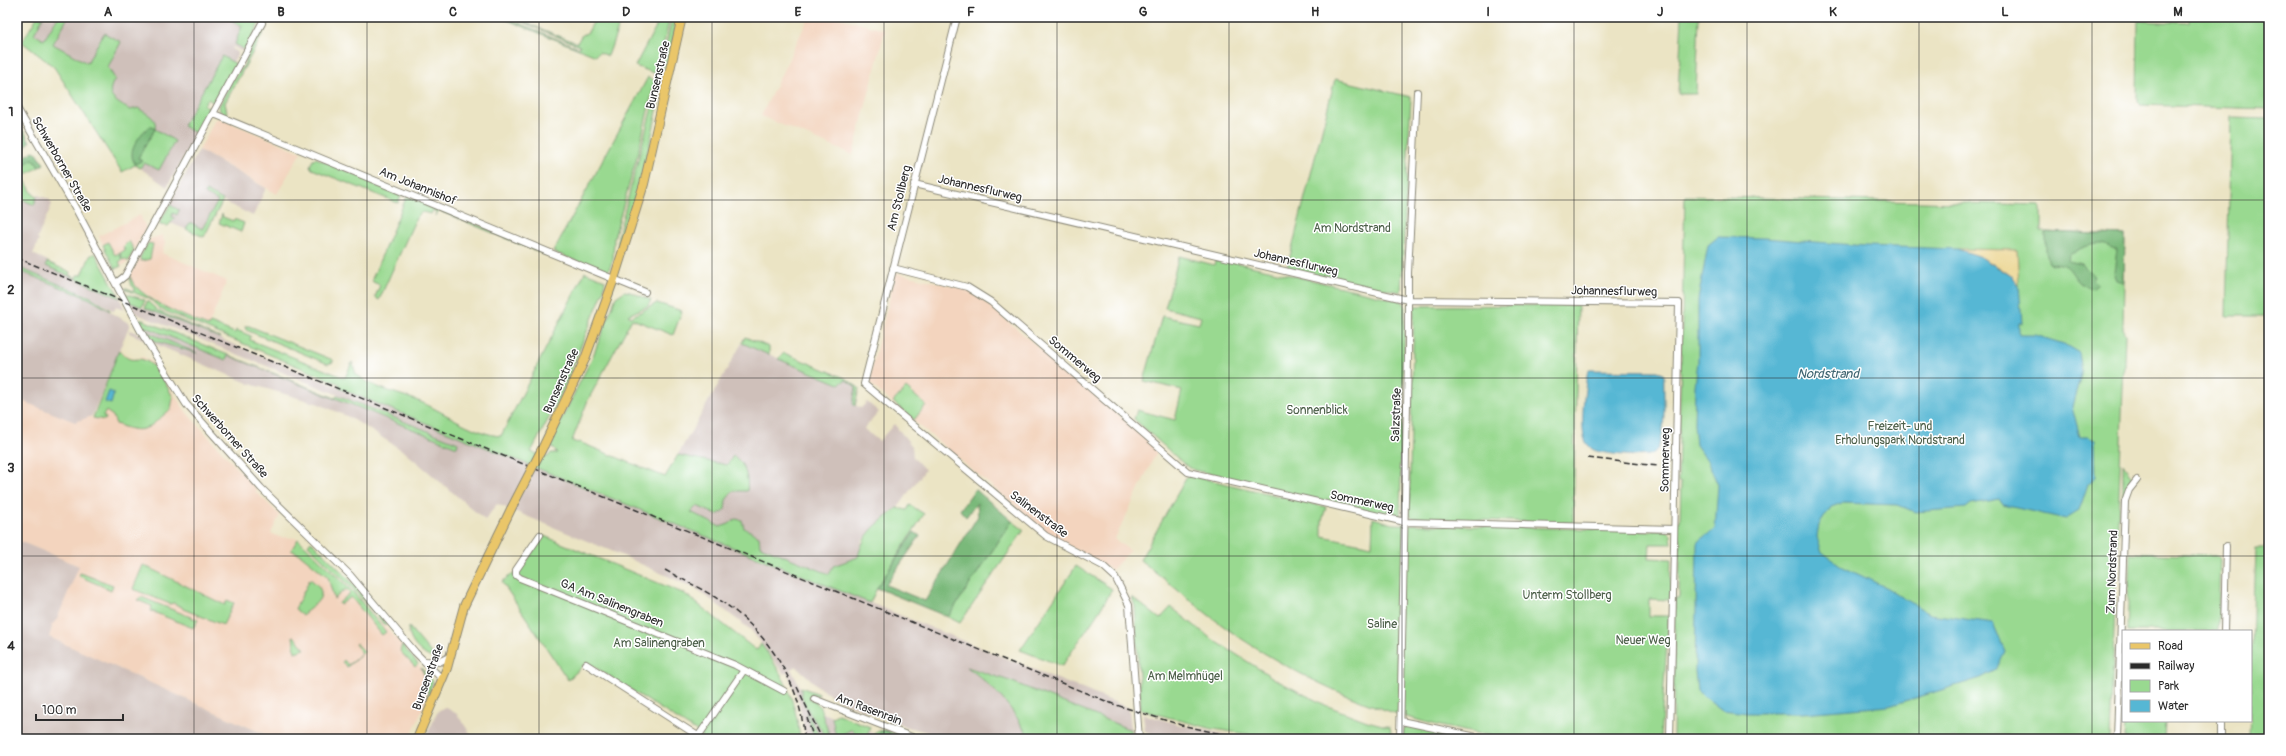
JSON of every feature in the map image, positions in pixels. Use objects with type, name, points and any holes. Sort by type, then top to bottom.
[{"type":"main road","name":"Bunsenstraße","points":[[417,739],[442,679],[464,606],[585,359],[614,279],[644,184],[682,17]]},
{"type":"street","name":"Am Stollberg","points":[[864,384],[957,17]]},
{"type":"street","points":[[116,283],[125,276],[262,23]]},
{"type":"street","name":"Salzstraße","points":[[1400,739],[1408,300],[1417,92]]},
{"type":"street","name":"Schwerborner Straße","points":[[17,108],[116,283],[144,337],[186,404],[261,488],[350,575],[442,679]]},
{"type":"street","name":"Am Johannishof","points":[[214,114],[614,279]]},
{"type":"street","name":"Johannesflurweg","points":[[914,184],[1408,300],[1679,303]]},
{"type":"street","name":"Sommerweg","points":[[893,268],[967,287],[991,302],[1188,472],[1405,522],[1674,529],[1679,303]]},
{"type":"street","points":[[614,279],[645,292]]},
{"type":"street","name":"Salinenstraße","points":[[864,384],[1046,536],[1103,566],[1115,577],[1129,605],[1139,739]]},
{"type":"street","name":"Zum Nordstrand","points":[[2117,739],[2125,501],[2129,490],[2137,480]]},
{"type":"street","points":[[1670,739],[1674,529]]},
{"type":"street","name":"GA Am Salinengraben","points":[[540,535],[516,570],[516,575],[520,578],[744,670],[784,691]]},
{"type":"street","points":[[2224,630],[2226,546]]},
{"type":"street","points":[[424,660],[439,662],[449,657]]},
{"type":"street","points":[[586,664],[697,737],[744,670]]},
{"type":"street","name":"Am Rasenrain","points":[[814,699],[917,739]]},
{"type":"street","points":[[1401,720],[1486,739]]},
{"type":"street","points":[[2221,722],[2221,739]]},
{"type":"shaded area","points":[[43,17],[58,17],[45,40],[34,34]]},
{"type":"shaded area","points":[[68,17],[229,17],[228,19],[242,26],[241,32],[245,50],[241,51],[233,47],[232,49],[238,53],[233,62],[222,56],[183,126],[197,134],[167,187],[140,168],[144,163],[175,141],[155,129],[138,108],[130,110],[114,100],[110,93],[104,33],[88,63],[53,44]]},
{"type":"shaded area","points":[[809,17],[836,17],[885,30],[853,155],[761,116]]},
{"type":"shaded area","points":[[219,118],[301,152],[277,194],[199,150],[215,120]]},
{"type":"shaded area","points":[[199,150],[266,188],[253,216],[223,201],[204,237],[161,219]]},
{"type":"shaded area","points":[[38,195],[49,199],[52,204],[37,239],[39,240],[33,254],[48,261],[46,266],[120,298],[125,310],[116,307],[114,311],[91,297],[17,267],[17,197],[34,205]]},
{"type":"shaded area","points":[[140,215],[146,228],[134,250],[129,241],[125,250],[120,253],[128,262],[121,266],[118,254],[115,255],[108,242],[103,245],[99,236]]},
{"type":"shaded area","points":[[162,235],[165,243],[162,253],[227,281],[208,327],[171,311],[131,283],[130,275],[140,257],[141,261],[153,244],[148,243],[150,239]]},
{"type":"shaded area","points":[[17,270],[90,299],[130,324],[92,416],[75,422],[17,399]]},
{"type":"shaded area","points":[[896,273],[966,289],[977,295],[1158,449],[1115,539],[1130,551],[1112,570],[1052,537],[870,384],[869,378]]},
{"type":"shaded area","points":[[127,301],[1129,708],[1131,730],[1010,681],[969,667],[988,682],[1001,697],[1021,723],[1029,739],[954,739],[904,726],[840,701],[821,689],[796,666],[791,669],[812,711],[821,712],[887,739],[806,739],[799,702],[787,672],[784,674],[751,630],[698,590],[621,555],[497,504],[485,520],[405,452],[351,418],[319,404],[250,384],[129,333],[130,330],[191,351],[144,331],[146,327],[226,360],[228,355],[456,447],[458,443],[142,316],[133,312]]},
{"type":"shaded area","points":[[742,343],[839,384],[846,380],[856,387],[853,404],[861,408],[867,402],[879,412],[864,429],[879,441],[894,424],[912,446],[913,457],[925,470],[897,508],[874,527],[862,541],[858,557],[833,566],[829,574],[682,514],[665,477]]},
{"type":"shaded area","points":[[121,350],[126,355],[134,359],[143,357],[151,361],[187,413],[257,490],[255,491],[280,515],[271,533],[279,537],[296,538],[389,630],[425,673],[428,680],[428,695],[410,739],[275,739],[48,637],[52,628],[50,627],[78,566],[17,540],[17,387],[93,418]]},
{"type":"shaded area","points":[[17,540],[79,566],[57,619],[51,626],[49,637],[275,739],[17,739]]},
{"type":"shaded area","points":[[445,707],[457,714],[474,739],[425,739],[438,711]]},
{"type":"shaded area","points":[[1143,714],[1181,725],[1249,739],[1163,739],[1145,731]]},
{"type":"green space","points":[[37,17],[43,17],[34,34],[44,40],[58,17],[68,17],[53,44],[87,63],[104,33],[121,42],[108,67],[115,79],[112,85],[111,94],[116,101],[130,110],[138,108],[151,116],[155,122],[155,129],[175,141],[159,170],[144,163],[140,168],[135,165],[122,172],[54,67],[22,42]],"holes":[[[151,126],[155,129],[138,158]]]},
{"type":"green space","points":[[251,17],[260,22],[245,50],[235,44],[242,26],[228,18]]},
{"type":"green space","points":[[267,17],[272,17],[225,103],[228,117],[220,111],[219,106],[232,80],[244,65],[250,49]]},
{"type":"green space","points":[[500,17],[504,17],[579,48],[580,46],[511,17],[577,43],[581,36],[588,32],[596,17],[622,17],[608,56],[599,52],[596,56]]},
{"type":"green space","points":[[661,17],[670,17],[657,73],[654,73],[635,66]]},
{"type":"green space","points":[[672,17],[678,17],[668,63],[660,72]]},
{"type":"green space","points":[[1682,17],[1699,17],[1696,94],[1678,94]]},
{"type":"green space","points":[[2189,17],[2269,17],[2269,109],[2140,105],[2137,102],[2138,21],[2189,23]]},
{"type":"green space","points":[[222,56],[236,64],[214,103],[208,99],[204,105],[211,109],[197,134],[183,126]]},
{"type":"green space","points":[[648,77],[655,81],[638,153],[614,238],[613,260],[608,271],[553,252]]},
{"type":"green space","name":"Am Nordstrand","points":[[1335,79],[1411,97],[1401,292],[1345,282],[1287,268]]},
{"type":"green space","points":[[658,84],[659,94],[657,113],[644,166],[618,255],[618,236]]},
{"type":"green space","points":[[2231,117],[2269,118],[2269,316],[2226,316]]},
{"type":"green space","points":[[151,126],[155,129],[138,158],[142,161],[135,164],[132,156],[134,147],[142,134],[148,127]]},
{"type":"green space","points":[[24,131],[30,142],[17,156],[17,134]]},
{"type":"green space","points":[[33,151],[36,152],[44,164],[39,167],[33,159],[23,165],[20,160]]},
{"type":"green space","points":[[316,158],[399,192],[401,196],[398,203],[312,169],[310,166]]},
{"type":"green space","points":[[30,159],[35,160],[39,167],[27,174],[24,170],[20,172],[33,194],[37,197],[34,205],[17,197],[17,169]]},
{"type":"green space","points":[[206,191],[223,200],[204,237],[186,229],[190,222],[202,229],[218,201],[205,194]]},
{"type":"green space","points":[[409,196],[531,247],[548,256],[440,211],[435,216],[436,212],[433,210],[431,214],[422,212],[416,218],[379,300],[375,297],[380,285],[373,282],[372,279],[406,198]]},
{"type":"green space","name":"Freizeit- und Erholungspark Nordstrand","points":[[1685,196],[2041,205],[2041,232],[2125,235],[2123,327],[2125,334],[2110,739],[2039,739],[2038,736],[1988,735],[1987,739],[1673,739],[1675,598],[1679,598],[1680,537],[1676,537],[1677,522],[1680,521],[1681,482],[1678,482]]},
{"type":"green space","points":[[170,205],[179,210],[177,215],[173,213],[172,217],[175,218],[168,226],[160,225],[160,221]]},
{"type":"green space","points":[[222,214],[223,217],[244,223],[241,232],[219,223]]},
{"type":"green space","points":[[2046,232],[2125,235],[2124,282],[2117,280],[2114,272],[2117,249],[2102,244],[2082,248],[2069,254],[2068,261],[2082,264],[2094,276],[2092,280],[2097,284],[2091,289],[2078,281],[2064,265],[2049,264],[2046,252]]},
{"type":"green space","points":[[129,241],[134,250],[128,262],[126,259],[123,260],[120,253],[125,250],[123,247]]},
{"type":"green space","points":[[108,242],[115,255],[119,253],[122,260],[119,262],[121,266],[115,269],[103,245]]},
{"type":"green space","points":[[148,243],[153,244],[150,259],[141,261],[140,257]]},
{"type":"green space","points":[[95,253],[120,298],[46,266],[47,262],[70,272],[69,275],[76,278],[77,275],[82,275],[90,256]]},
{"type":"green space","name":"Sonnenblick","points":[[1179,256],[1214,265],[1216,258],[1402,301],[1405,305],[1400,516],[1396,518],[1194,470],[1184,464],[1134,419],[1137,410],[1175,420],[1182,390],[1144,381],[1162,316],[1199,324],[1201,317],[1165,308]]},
{"type":"green space","points":[[17,267],[91,297],[110,311],[90,299],[17,270]]},
{"type":"green space","points":[[585,272],[605,280],[604,290],[560,397],[531,452],[548,457],[551,453],[557,453],[552,447],[548,446],[593,356],[616,297],[625,291],[651,300],[648,306],[628,315],[631,317],[657,303],[682,311],[673,335],[632,319],[588,400],[572,441],[579,442],[665,477],[678,455],[727,465],[733,456],[741,462],[747,476],[747,491],[733,491],[726,500],[725,510],[717,515],[697,506],[691,512],[720,527],[729,524],[735,519],[742,520],[744,528],[759,536],[760,546],[829,574],[833,566],[858,557],[868,534],[878,524],[897,508],[907,510],[910,505],[924,514],[877,588],[870,603],[339,388],[340,384],[160,309],[150,299],[125,289],[134,291],[135,289],[130,283],[130,275],[133,283],[151,299],[188,318],[208,326],[210,323],[235,333],[236,330],[251,336],[250,340],[345,378],[352,362],[356,374],[379,388],[423,403],[482,432],[501,436]]},
{"type":"green space","points":[[124,293],[145,300],[142,307],[127,301]]},
{"type":"green space","points":[[147,301],[158,311],[220,338],[145,308]]},
{"type":"green space","points":[[1578,305],[1573,523],[1413,518],[1409,514],[1414,306]]},
{"type":"green space","points":[[139,320],[143,320],[231,356],[228,355],[226,360],[146,327],[145,331],[197,353],[151,339],[147,336]]},
{"type":"green space","points":[[245,326],[249,326],[333,360],[333,362],[328,364],[246,330]]},
{"type":"green space","points":[[745,337],[769,347],[769,355],[742,343]]},
{"type":"green space","points":[[119,350],[128,358],[144,360],[152,365],[159,373],[173,397],[171,409],[151,425],[141,430],[126,428],[116,424],[113,416],[106,411],[103,416],[106,418],[105,420],[93,418]]},
{"type":"green space","points":[[784,353],[845,378],[859,388],[855,406],[853,404],[856,387],[846,380],[839,384],[778,359]]},
{"type":"green space","points":[[231,356],[335,398],[335,399]]},
{"type":"green space","points":[[906,388],[926,405],[914,420],[893,402]]},
{"type":"green space","points":[[337,395],[458,443],[457,447],[335,398]]},
{"type":"green space","points":[[2123,463],[2132,478],[2123,500]]},
{"type":"green space","points":[[1188,475],[1326,507],[1322,521],[1322,536],[1372,546],[1373,518],[1393,524],[1667,531],[1671,535],[1672,544],[1650,544],[1649,558],[1671,559],[1670,600],[1649,599],[1649,616],[1669,616],[1660,739],[1518,739],[1479,734],[1403,716],[1331,689],[1297,672],[1230,631],[1140,560]]},
{"type":"green space","points":[[975,489],[1012,521],[948,617],[877,588],[914,532],[920,536],[886,585],[925,601],[978,516],[977,503],[966,517],[960,510]]},
{"type":"green space","points":[[1012,521],[1024,530],[960,623],[948,617]]},
{"type":"green space","name":"Am Salinengraben","points":[[544,536],[685,594],[756,650],[761,644],[777,667],[788,688],[798,724],[800,739],[700,739],[702,735],[587,662],[568,680],[502,582],[511,575],[518,573]]},
{"type":"green space","points":[[298,539],[355,594],[386,632],[382,635],[351,597],[340,605],[339,603],[350,593],[346,589],[334,599],[328,577],[301,555],[291,550]]},
{"type":"green space","points":[[311,541],[348,578],[387,624],[385,625],[355,591],[308,545]]},
{"type":"green space","points":[[2255,548],[2269,548],[2269,739],[2249,739],[2250,722],[2252,722],[2252,644]]},
{"type":"green space","points":[[2130,553],[2220,556],[2218,630],[2127,630]]},
{"type":"green space","points":[[143,565],[225,605],[227,600],[234,603],[223,625],[183,609],[182,607],[173,603],[170,604],[133,589]]},
{"type":"green space","points":[[1076,566],[1112,589],[1095,618],[1062,666],[1020,650]]},
{"type":"green space","points":[[80,573],[113,585],[111,590],[79,576]]},
{"type":"green space","points":[[310,579],[317,584],[321,594],[317,602],[302,615],[295,609]]},
{"type":"green space","points":[[141,597],[198,620],[193,628],[151,611],[152,606],[137,600]]},
{"type":"green space","name":"Am Melmhügel","points":[[1132,597],[1160,619],[1171,607],[1209,637],[1278,681],[1325,705],[1367,721],[1390,727],[1392,739],[1317,737],[1280,739],[1213,729],[1141,710],[1135,607]]},
{"type":"green space","points":[[409,627],[436,659],[431,658],[417,648],[411,638]]},
{"type":"green space","points":[[294,636],[305,649],[295,652]]},
{"type":"green space","points":[[356,643],[364,651],[363,653],[347,667],[342,662],[344,660],[348,665],[362,653],[355,644]]},
{"type":"green space","points":[[402,645],[418,664],[415,667],[400,651]]},
{"type":"green space","points":[[967,667],[1010,681],[1131,730],[1132,739],[1029,739],[1010,708],[986,682]]},
{"type":"green space","points":[[421,668],[433,681],[427,701],[428,682]]},
{"type":"green space","points":[[801,687],[819,694],[818,696],[810,695],[809,698],[819,705],[829,733],[825,735],[809,712],[803,700]]},
{"type":"green space","points":[[807,713],[821,739],[815,739]]},
{"type":"green space","points":[[838,714],[870,727],[866,739],[858,739],[852,729],[836,738],[832,717]]},
{"type":"green space","points":[[2125,722],[2165,722],[2164,739],[2124,739]]},
{"type":"green space","points":[[1406,726],[1412,726],[1461,739],[1403,739],[1403,730]]},
{"type":"green space","points":[[884,730],[890,732],[888,737],[893,736],[895,739],[887,739],[878,735]]},
{"type":"green space","points":[[886,730],[908,739],[879,739],[875,737],[872,739],[875,732]]},
{"type":"sand","points":[[1957,249],[2017,250],[2019,285],[2006,272],[1991,262]]},
{"type":"water","name":"Nordstrand","points":[[1718,237],[1764,238],[1867,246],[1957,249],[1979,256],[2013,277],[2019,285],[2022,323],[2019,323],[2019,335],[2035,335],[2064,344],[2079,353],[2082,371],[2072,406],[2080,437],[2088,437],[2095,440],[2096,477],[2088,484],[2079,511],[2066,519],[2003,505],[1999,499],[1971,504],[1966,508],[1915,512],[1898,505],[1842,503],[1831,507],[1819,525],[1817,537],[1822,552],[1843,567],[1887,588],[1930,614],[1993,623],[2005,651],[1996,670],[1981,678],[1889,706],[1803,713],[1747,713],[1722,710],[1697,691],[1695,671],[1697,543],[1715,529],[1718,485],[1707,460],[1696,445],[1694,424],[1695,386],[1698,361],[1698,300],[1708,245]]},
{"type":"water","points":[[1588,370],[1658,371],[1664,375],[1663,432],[1658,448],[1654,453],[1644,456],[1613,454],[1594,450],[1588,445],[1584,436],[1583,418],[1584,396]]},
{"type":"water","points":[[109,391],[114,393],[111,404],[105,402]]},
{"type":"railway","points":[[17,258],[1113,704],[1181,725],[1243,739]]},
{"type":"railway","points":[[1588,458],[1658,466]]},
{"type":"railway","points":[[665,570],[731,608],[746,620],[759,634],[771,649],[791,683],[798,702],[804,739]]},
{"type":"railway","points":[[797,687],[822,739]]},
{"type":"railway","points":[[807,718],[814,739]]},
{"type":"park label","name":"Unterm Stollberg","points":[[1567,595]]},
{"type":"park label","name":"Saline","points":[[1382,624]]},
{"type":"park label","name":"Neuer Weg","points":[[1643,640]]}]
